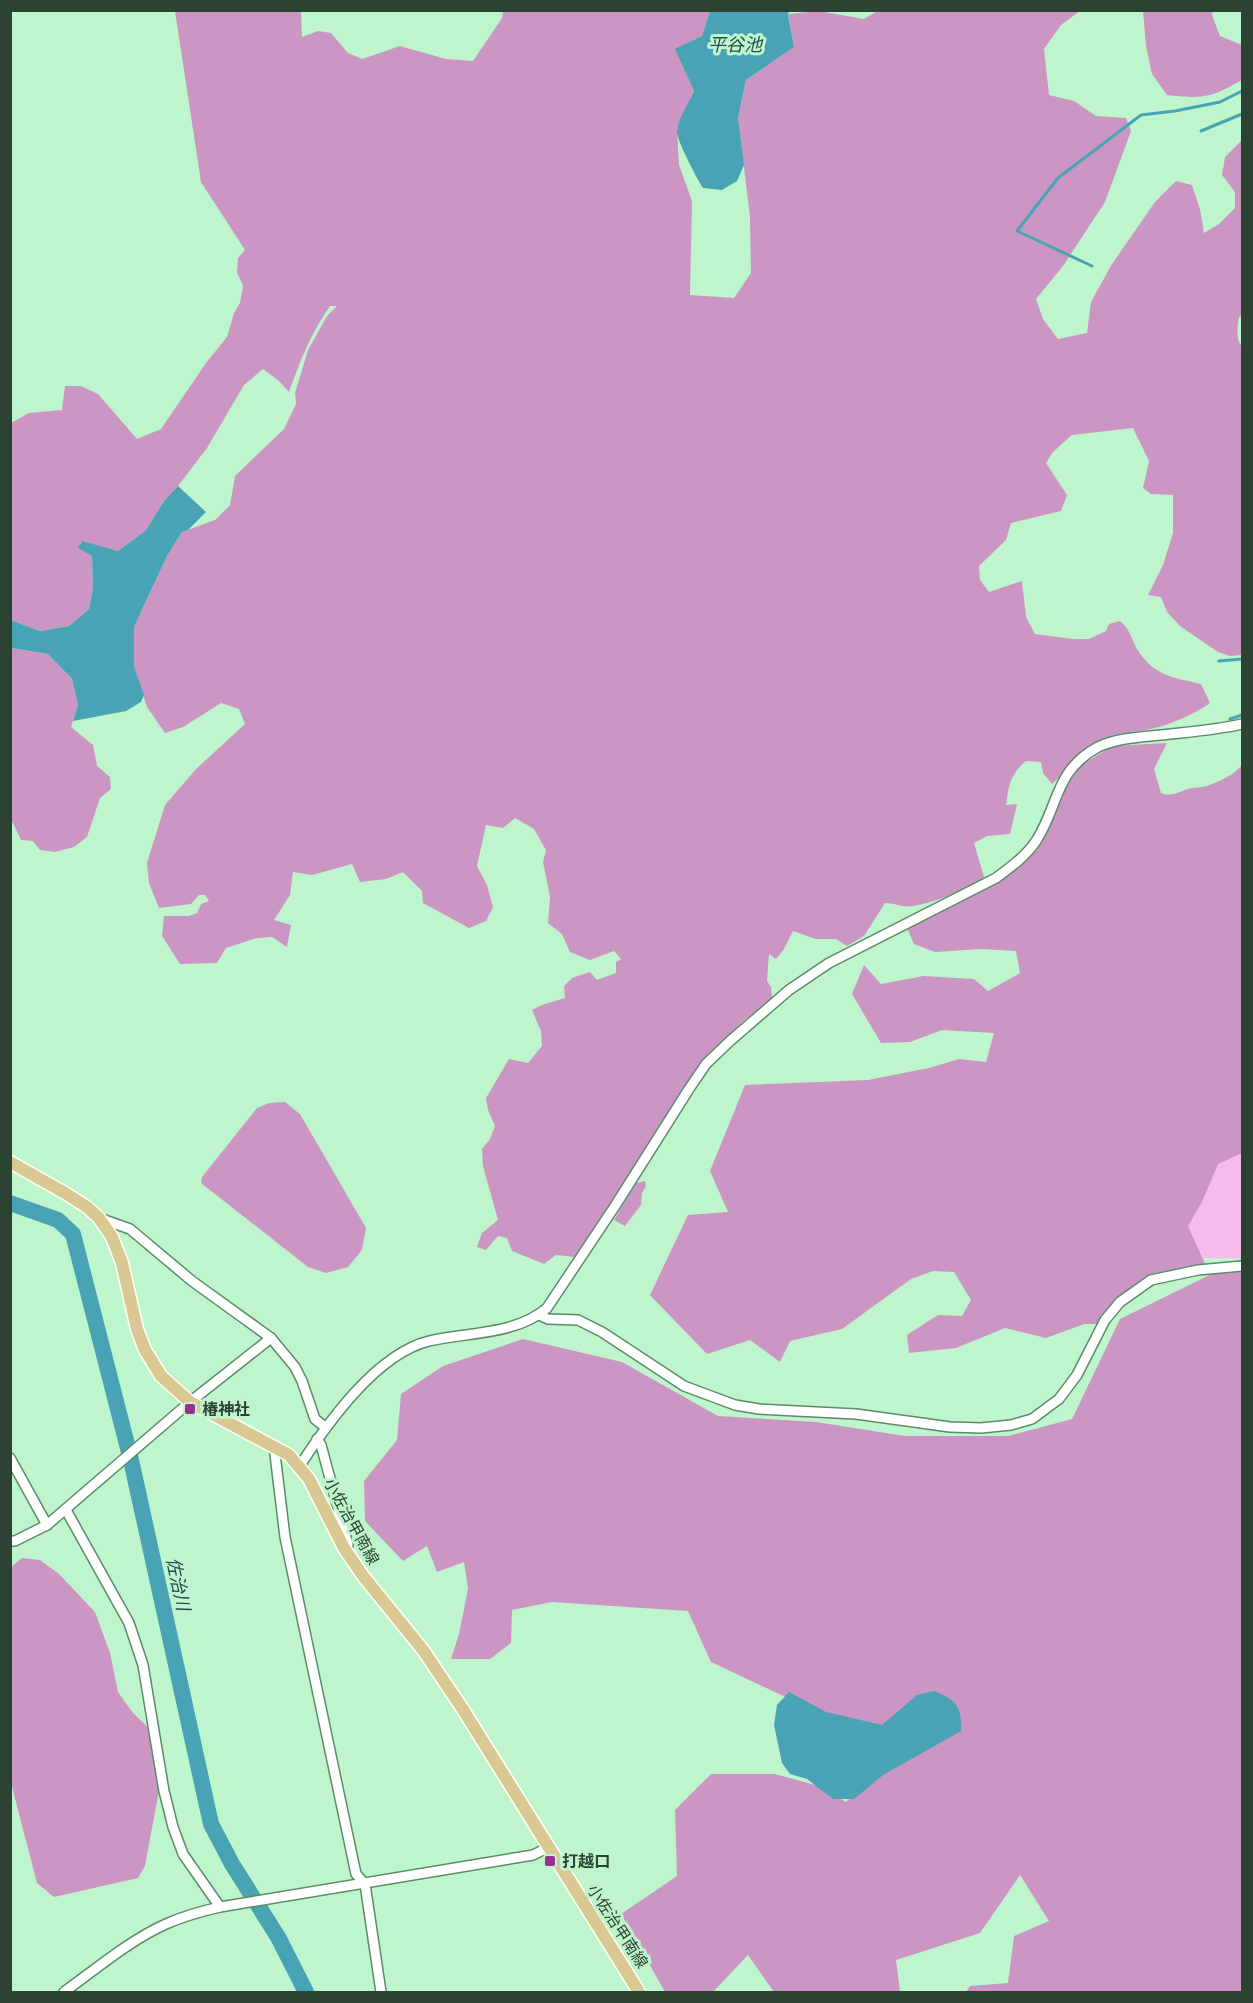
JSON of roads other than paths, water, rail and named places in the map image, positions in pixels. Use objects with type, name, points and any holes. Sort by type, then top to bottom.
[{"type":"main road","name":"小佐治甲南線","points":[[10,1162],[64,1193],[99,1218],[112,1237],[122,1263],[138,1329],[145,1350],[160,1377],[190,1402],[289,1455],[309,1479],[344,1548],[363,1576],[423,1650],[455,1698],[639,1992]]},
{"type":"street","points":[[299,1467],[325,1427],[363,1385],[398,1354],[428,1341],[516,1325],[539,1315],[547,1308],[706,1064],[789,990],[829,963],[996,878],[1012,866],[1036,841],[1059,788],[1070,771],[1097,748],[1119,740],[1242,724]]},
{"type":"street","points":[[99,1218],[130,1229],[192,1281],[270,1338],[295,1367],[303,1381],[315,1419],[325,1427]]},
{"type":"street","points":[[539,1315],[548,1319],[578,1320],[602,1332],[684,1386],[735,1405],[759,1409],[856,1414],[950,1427],[981,1428],[1011,1425],[1032,1419],[1059,1399],[1077,1375],[1105,1320],[1120,1302],[1151,1280],[1198,1270],[1242,1266]]},
{"type":"street","points":[[10,1541],[15,1541],[47,1525],[190,1402],[270,1338]]},
{"type":"street","points":[[317,1439],[321,1446],[348,1545],[344,1548]]},
{"type":"street","points":[[274,1446],[285,1537],[302,1625],[356,1874],[365,1884],[381,1992]]},
{"type":"street","points":[[10,1458],[47,1525]]},
{"type":"street","points":[[66,1510],[129,1623],[143,1665],[164,1791],[173,1827],[183,1854],[220,1907]]},
{"type":"street","points":[[64,1992],[126,1948],[163,1925],[186,1915],[220,1907],[533,1855],[548,1848]]},
{"type":"water","name":"平谷池","points":[[710,11],[789,11],[794,47],[746,80],[738,118],[744,165],[737,181],[722,190],[703,188],[683,150],[677,131],[694,91],[675,49],[702,36]]},
{"type":"water","points":[[178,486],[206,512],[188,530],[182,532],[167,556],[134,627],[134,666],[144,695],[141,702],[126,711],[73,721],[78,705],[72,679],[48,654],[11,648],[11,620],[40,631],[69,626],[89,609],[93,588],[92,556],[78,548],[82,541],[118,551],[146,530],[164,501]]},
{"type":"water","points":[[934,1691],[956,1705],[959,1710],[961,1731],[883,1775],[854,1799],[833,1799],[807,1779],[790,1774],[782,1763],[774,1725],[777,1705],[789,1692],[826,1712],[882,1725],[917,1695]]},
{"type":"waterway","points":[[1092,266],[1017,231],[1058,178],[1141,115],[1220,102],[1242,91]]},
{"type":"waterway","points":[[1201,131],[1242,114]]},
{"type":"waterway","points":[[1219,661],[1242,659]]},
{"type":"waterway","points":[[1230,719],[1242,715]]},
{"type":"waterway","name":"佐治川","points":[[10,1203],[58,1220],[73,1234],[131,1460],[211,1824],[232,1864],[278,1937],[306,1992]]},
{"type":"place","name":"椿神社","points":[[190,1409]]},
{"type":"place","name":"打越口","points":[[550,1861]]}]
